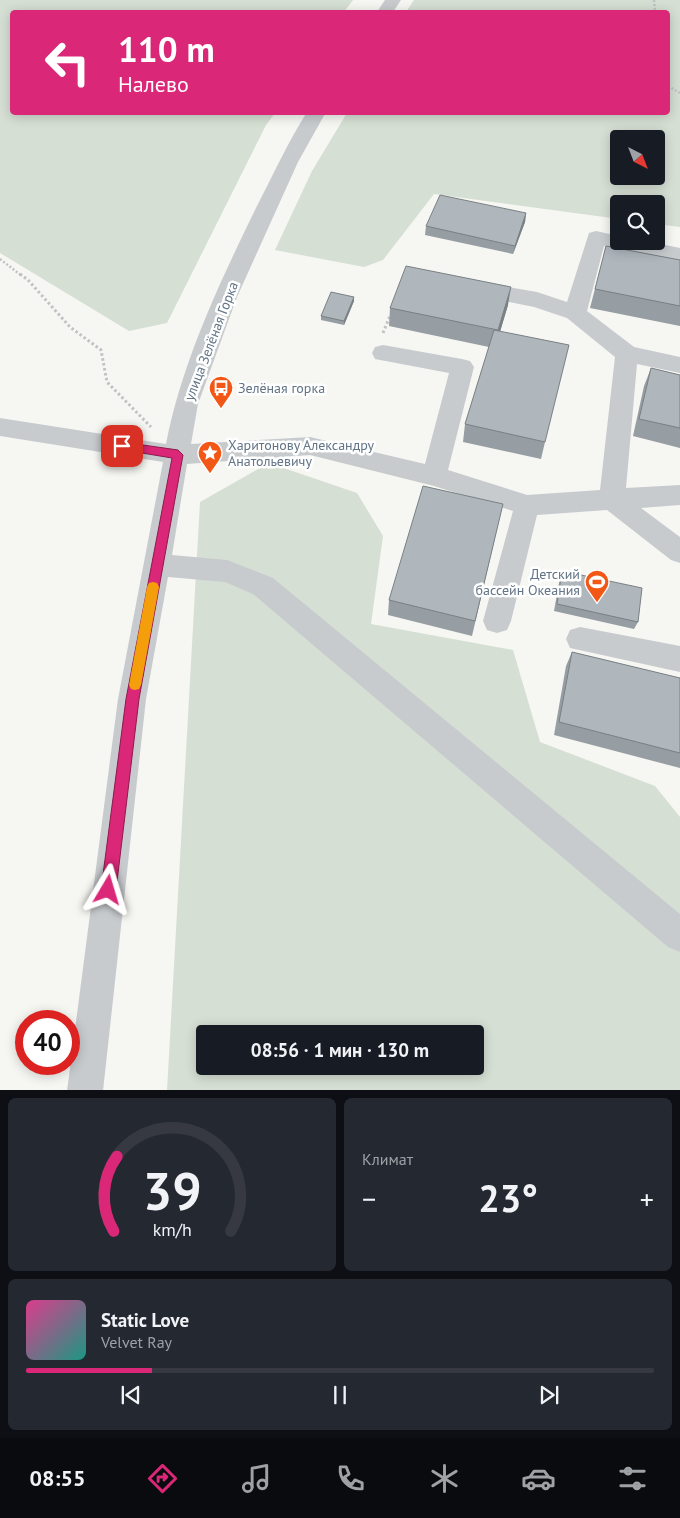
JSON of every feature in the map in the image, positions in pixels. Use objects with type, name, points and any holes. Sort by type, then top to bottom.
[{"type":"street","name":"улица Зелёная Горка","points":[[85,1090],[132,699],[186,404],[200,362],[253,235],[305,130],[315,115]]},
{"type":"street","points":[[575,313],[596,238],[680,255]]},
{"type":"street","points":[[454,284],[537,300],[575,313],[627,354],[680,365]]},
{"type":"street","points":[[384,353],[462,367],[434,476]]},
{"type":"street","points":[[612,500],[627,354]]},
{"type":"street","points":[[0,428],[178,455],[268,438],[310,446],[434,476],[527,505],[680,495]]},
{"type":"street","points":[[612,500],[680,552]]},
{"type":"street","points":[[496,621],[527,505]]},
{"type":"street","points":[[157,564],[227,571],[263,586],[680,935]]},
{"type":"street","points":[[580,639],[680,659]]},
{"type":"path","points":[[0,259],[28,280],[70,327],[101,350],[107,382],[178,455]]},
{"type":"path","points":[[384,353],[381,338],[392,310]]},
{"type":"shaded area","points":[[0,0],[353,0],[346,10],[10,10],[10,115],[274,115],[266,125],[167,323],[129,331],[0,253]]},
{"type":"shaded area","points":[[414,0],[680,0],[680,227],[665,225],[665,195],[610,195],[610,218],[434,194],[383,260],[364,267],[275,250],[312,171],[346,115],[670,115],[670,10],[407,10]]},
{"type":"shaded area","points":[[269,463],[357,493],[383,536],[371,624],[513,650],[540,742],[655,786],[680,817],[680,1090],[167,1090],[200,502]]},
{"type":"building","points":[[440,195],[526,213],[515,246],[426,226]]},
{"type":"building","points":[[606,246],[610,247],[610,250],[627,250],[680,260],[680,306],[595,289]]},
{"type":"building","points":[[406,266],[511,287],[498,330],[390,308]]},
{"type":"building","points":[[331,292],[354,297],[344,321],[321,316]]},
{"type":"building","points":[[494,330],[569,345],[545,442],[465,424]]},
{"type":"building","points":[[651,368],[680,375],[680,428],[639,419]]},
{"type":"building","points":[[423,486],[503,504],[475,621],[389,600]]},
{"type":"building","name":"Детский бассейн Океания","points":[[562,571],[642,588],[638,622],[557,604]]},
{"type":"building","points":[[572,652],[680,678],[680,753],[559,722]]},
{"type":"slow traffic","points":[[135,685],[153,587]]},
{"type":"place","name":"Зелёная горка","points":[[221,409]]},
{"type":"place","name":"Харитонову Александру Анатольевичу","points":[[210,474]]},
{"type":"place","name":"Детский бассейн Океания","points":[[597,603]]},
{"type":"route","points":[[108,890],[132,699],[178,455],[122,446]]}]
